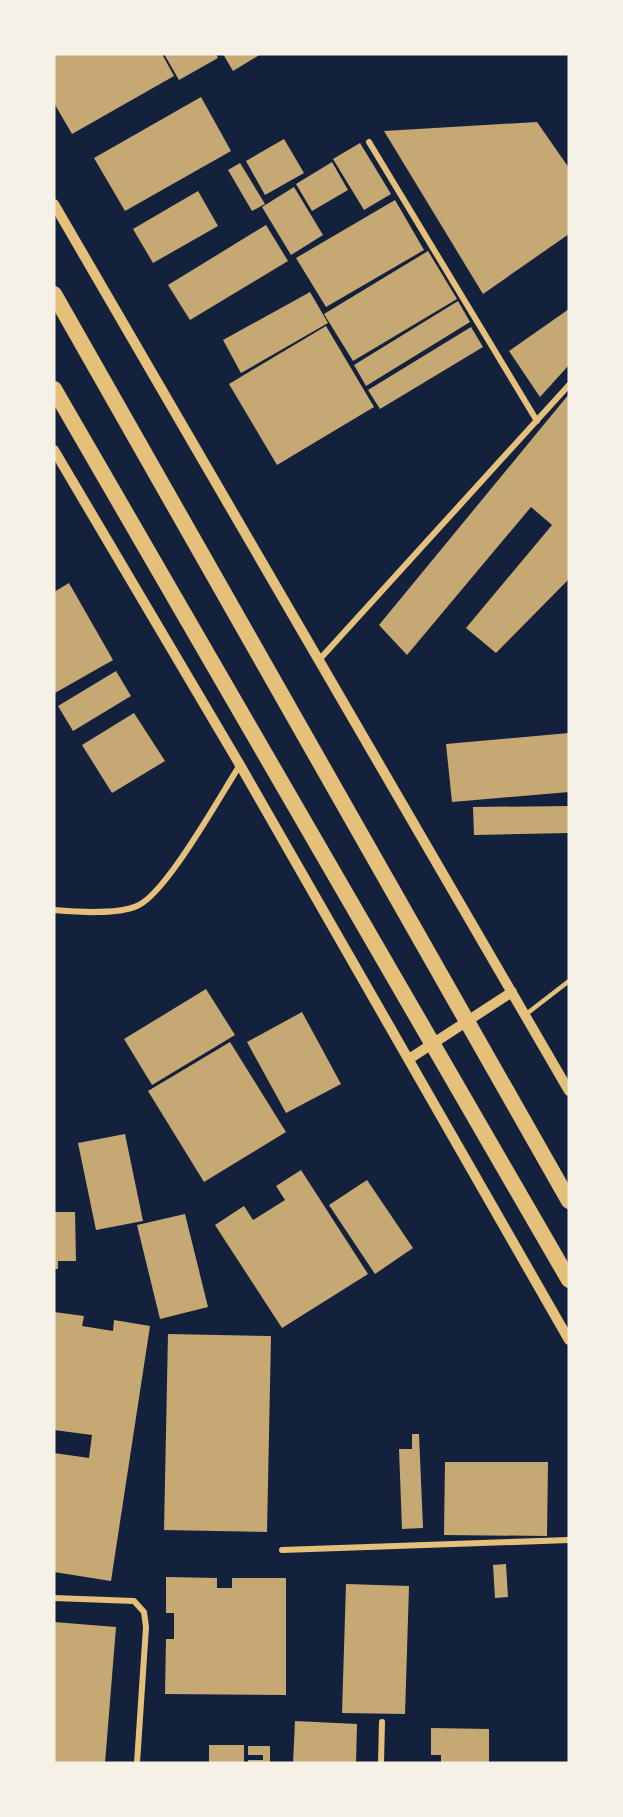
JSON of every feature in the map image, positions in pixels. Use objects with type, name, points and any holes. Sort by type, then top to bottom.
[{"type":"highway","points":[[54,294],[221,592],[569,1201]]},
{"type":"highway","points":[[54,389],[569,1280]]},
{"type":"street","points":[[369,142],[537,421]]},
{"type":"street","points":[[54,204],[569,1091]]},
{"type":"street","points":[[319,660],[569,385]]},
{"type":"street","points":[[54,450],[240,765],[569,1340]]},
{"type":"street","points":[[54,910],[89,912],[137,906],[160,889],[240,765]]},
{"type":"street","points":[[409,1059],[512,992]]},
{"type":"street","points":[[282,1550],[569,1540]]},
{"type":"street","points":[[54,1598],[134,1601],[144,1612],[146,1627],[137,1763]]},
{"type":"street","points":[[381,1763],[382,1722]]},
{"type":"lane","points":[[525,1014],[569,981]]},
{"type":"building","points":[[54,54],[162,54],[174,76],[72,134],[54,103]]},
{"type":"building","points":[[164,54],[216,54],[218,58],[179,80]]},
{"type":"building","points":[[223,54],[261,54],[233,71]]},
{"type":"building","points":[[201,97],[231,151],[125,211],[94,158]]},
{"type":"building","points":[[537,122],[569,168],[569,234],[483,294],[384,131]]},
{"type":"building","points":[[284,139],[304,173],[265,195],[246,161]]},
{"type":"building","points":[[360,143],[391,194],[364,210],[333,159]]},
{"type":"building","points":[[332,162],[348,190],[312,211],[296,184]]},
{"type":"building","points":[[240,163],[265,204],[252,211],[228,170]]},
{"type":"building","points":[[294,187],[323,235],[291,255],[262,207]]},
{"type":"building","points":[[198,191],[218,226],[153,263],[133,229]]},
{"type":"building","points":[[395,200],[424,250],[326,307],[296,258]]},
{"type":"building","points":[[266,225],[288,261],[190,320],[168,285]]},
{"type":"building","points":[[428,251],[457,299],[353,361],[324,314]]},
{"type":"building","points":[[310,292],[328,323],[241,373],[223,340]]},
{"type":"building","points":[[458,301],[470,322],[366,386],[354,365]]},
{"type":"building","points":[[569,309],[569,365],[540,397],[509,351]]},
{"type":"building","points":[[326,326],[374,407],[277,465],[229,384]]},
{"type":"building","points":[[471,327],[483,347],[380,409],[368,390]]},
{"type":"building","points":[[569,394],[569,579],[496,653],[466,628],[552,525],[531,507],[407,655],[379,625]]},
{"type":"building","points":[[69,583],[113,660],[55,693],[54,592]]},
{"type":"building","points":[[116,671],[131,696],[73,731],[58,706]]},
{"type":"building","points":[[134,713],[165,761],[112,793],[82,745]]},
{"type":"building","points":[[569,733],[569,792],[452,802],[446,744]]},
{"type":"building","points":[[569,806],[569,833],[474,835],[473,807]]},
{"type":"building","points":[[206,989],[235,1035],[152,1085],[124,1039]]},
{"type":"building","points":[[302,1012],[341,1084],[286,1113],[247,1042]]},
{"type":"building","points":[[230,1042],[286,1132],[204,1182],[148,1091]]},
{"type":"building","points":[[125,1134],[143,1221],[96,1230],[78,1143]]},
{"type":"building","points":[[301,1170],[368,1274],[282,1328],[215,1225],[244,1206],[253,1220],[285,1200],[276,1186]]},
{"type":"building","points":[[367,1180],[413,1248],[375,1274],[329,1205]]},
{"type":"building","points":[[54,1212],[75,1212],[76,1261],[58,1261],[58,1269],[54,1269]]},
{"type":"building","points":[[185,1214],[208,1307],[160,1319],[137,1225]]},
{"type":"building","points":[[54,1312],[84,1316],[82,1326],[113,1331],[114,1320],[150,1326],[111,1581],[54,1572],[54,1453],[89,1458],[92,1435],[54,1430]]},
{"type":"building","points":[[168,1334],[271,1336],[267,1532],[164,1530]]},
{"type":"building","points":[[412,1434],[419,1434],[423,1528],[402,1529],[399,1449],[412,1449]]},
{"type":"building","points":[[445,1462],[548,1462],[547,1536],[444,1535]]},
{"type":"building","points":[[506,1564],[508,1597],[495,1598],[493,1565]]},
{"type":"building","points":[[166,1577],[217,1578],[217,1588],[232,1588],[232,1578],[286,1578],[286,1695],[165,1694],[166,1639],[174,1639],[174,1613],[166,1613]]},
{"type":"building","points":[[346,1584],[409,1586],[405,1714],[342,1713]]},
{"type":"building","points":[[54,1622],[116,1627],[105,1763],[54,1763]]},
{"type":"building","points":[[295,1721],[357,1724],[356,1763],[293,1763]]},
{"type":"building","points":[[431,1728],[489,1729],[489,1763],[441,1763],[441,1755],[431,1755]]},
{"type":"building","points":[[209,1745],[244,1745],[244,1763],[209,1763]]},
{"type":"building","points":[[248,1746],[270,1746],[270,1763],[248,1763],[248,1760],[263,1760],[263,1755],[248,1755]]}]
